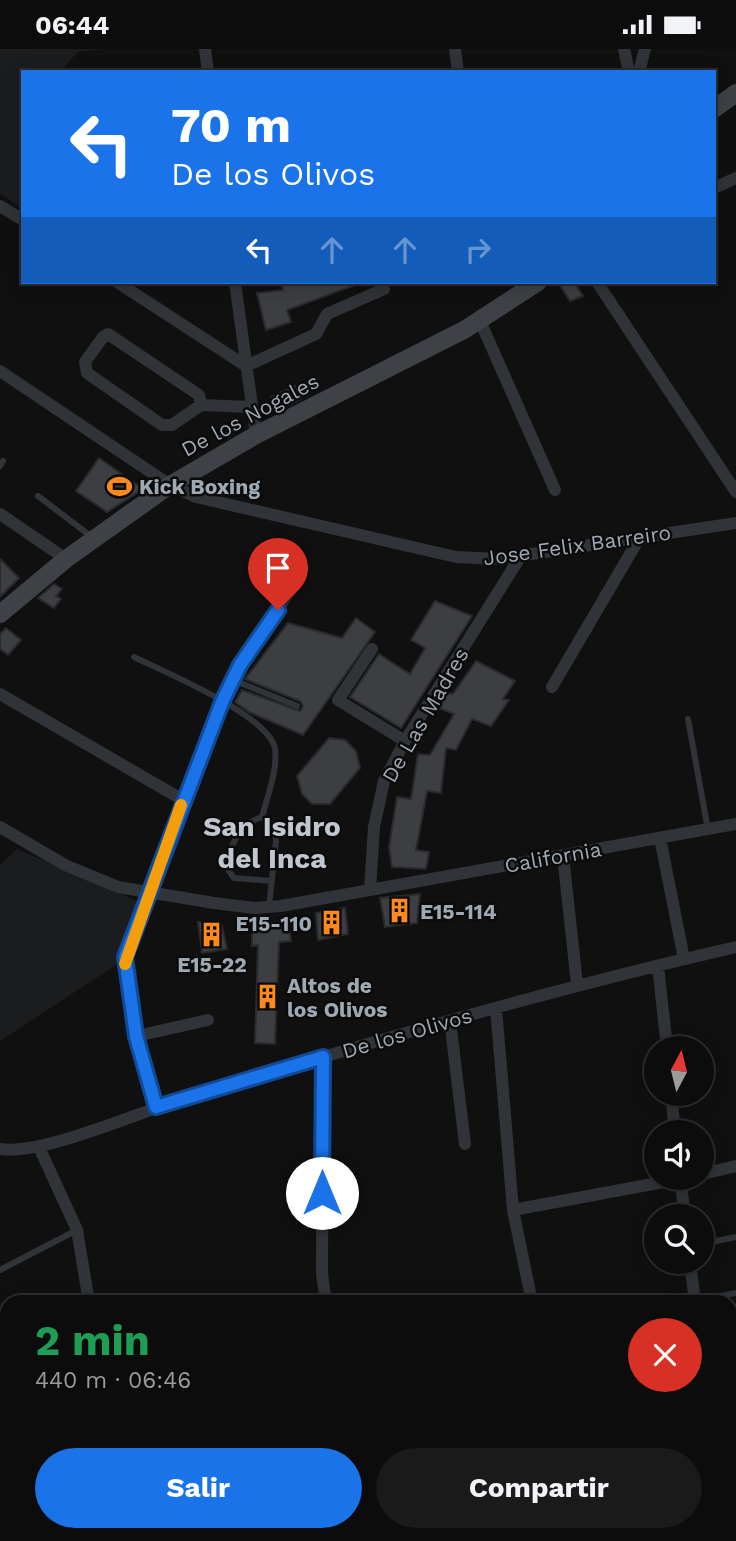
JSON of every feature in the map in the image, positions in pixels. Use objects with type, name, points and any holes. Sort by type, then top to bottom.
[{"type":"street","points":[[205,49],[208,70]]},
{"type":"street","points":[[455,49],[457,70]]},
{"type":"street","points":[[624,49],[629,70]]},
{"type":"street","points":[[640,70],[645,49]]},
{"type":"street","points":[[716,108],[736,93]]},
{"type":"street","points":[[716,187],[736,178]]},
{"type":"street","points":[[0,206],[21,220]]},
{"type":"street","points":[[122,284],[246,366]]},
{"type":"street","points":[[235,284],[250,407],[256,435]]},
{"type":"street","name":"De los Nogales","points":[[0,614],[66,559],[170,485],[256,435],[480,321],[535,284]]},
{"type":"street","points":[[598,284],[736,492]]},
{"type":"street","points":[[246,366],[316,334],[327,314],[380,286]]},
{"type":"street","points":[[480,321],[555,489]]},
{"type":"street","points":[[201,405],[199,395],[108,334],[85,362],[87,373],[162,425],[172,425],[201,405],[250,407]]},
{"type":"street","name":"Jose Felix Barreiro","points":[[0,371],[170,485],[203,499],[456,557],[486,560],[736,523]]},
{"type":"street","points":[[0,514],[66,559]]},
{"type":"street","points":[[552,687],[640,537]]},
{"type":"street","name":"De Las Madres","points":[[370,890],[374,827],[384,781],[405,741],[522,554]]},
{"type":"street","points":[[156,1107],[136,1036],[125,964],[147,894],[222,702],[233,680],[290,591]]},
{"type":"street","points":[[372,649],[338,700],[405,741]]},
{"type":"street","points":[[0,694],[183,800]]},
{"type":"street","name":"California","points":[[0,827],[92,878],[147,894],[269,908],[736,824]]},
{"type":"street","points":[[660,838],[684,959]]},
{"type":"street","points":[[564,856],[577,983]]},
{"type":"street","name":"De los Olivos","points":[[0,1149],[15,1152],[39,1147],[156,1107],[577,983],[736,947]]},
{"type":"street","points":[[658,966],[666,1036]]},
{"type":"street","points":[[496,1008],[513,1210],[531,1295]]},
{"type":"street","points":[[136,1036],[208,1020]]},
{"type":"street","points":[[450,1021],[465,1144]]},
{"type":"street","points":[[323,1057],[321,1274],[326,1295]]},
{"type":"street","points":[[39,1147],[77,1230],[88,1295]]},
{"type":"street","points":[[714,1171],[736,1166]]},
{"type":"street","points":[[513,1210],[644,1185]]},
{"type":"street","points":[[692,1274],[694,1295]]},
{"type":"lane","points":[[38,496],[94,538]]},
{"type":"lane","points":[[134,657],[222,702],[261,724],[271,734],[275,763],[261,817]]},
{"type":"lane","points":[[233,680],[297,706]]},
{"type":"lane","points":[[688,719],[708,830]]},
{"type":"lane","points":[[261,817],[275,831],[269,908]]},
{"type":"lane","points":[[261,817],[250,821],[234,839],[227,868],[234,879],[272,881]]},
{"type":"lane","points":[[0,1270],[77,1230]]},
{"type":"lane","points":[[714,1242],[736,1237]]},
{"type":"shaded area","points":[[0,49],[105,49],[78,52],[61,70],[21,70],[21,208],[0,194]]},
{"type":"shaded area","points":[[17,849],[137,901],[116,965],[0,1041],[0,865]]},
{"type":"building","points":[[282,284],[358,284],[287,310],[291,322],[266,330],[257,293],[283,290]]},
{"type":"building","points":[[559,284],[575,284],[583,296],[570,301]]},
{"type":"building","points":[[295,386],[301,399],[278,411],[271,397]]},
{"type":"building","points":[[99,458],[143,489],[107,512],[76,491]]},
{"type":"building","points":[[0,559],[19,578],[0,597]]},
{"type":"building","points":[[54,584],[62,589],[56,596],[61,599],[54,608],[38,598]]},
{"type":"building","points":[[435,601],[472,616],[401,728],[350,697],[379,654],[410,674],[425,648],[411,640]]},
{"type":"building","points":[[356,618],[375,632],[303,735],[249,712],[235,702],[242,690],[300,711],[303,706],[300,701],[245,679],[288,623],[342,638]]},
{"type":"building","points":[[6,628],[21,640],[8,655],[0,649],[0,634]]},
{"type":"building","points":[[476,661],[515,681],[503,699],[509,700],[491,726],[472,719],[456,750],[446,748],[441,793],[427,791],[416,850],[429,852],[426,869],[392,867],[389,847],[397,797],[411,799],[418,754],[430,755],[454,714],[436,707],[445,693],[453,694]]},
{"type":"building","points":[[329,738],[345,740],[356,751],[360,768],[330,804],[312,804],[302,794],[297,776]]},
{"type":"building","name":"E15-114","points":[[420,894],[417,923],[385,927],[380,898]]},
{"type":"building","name":"E15-110","points":[[345,908],[348,934],[318,940],[316,913]]},
{"type":"building","name":"E15-22","points":[[198,922],[221,922],[227,949],[202,953]]},
{"type":"building","name":"Altos de los Olivos","points":[[288,922],[291,941],[279,942],[275,1044],[255,1043],[258,945],[252,946],[252,923]]},
{"type":"slow traffic","points":[[125,964],[147,894],[181,805]]},
{"type":"place","name":"Kick Boxing","points":[[119,486]]},
{"type":"place","name":"E15-114","points":[[400,911]]},
{"type":"place","name":"E15-110","points":[[332,923]]},
{"type":"place","name":"E15-22","points":[[212,935]]},
{"type":"place","name":"Altos de los Olivos","points":[[267,997]]},
{"type":"district","name":"San Isidro del Inca","points":[[272,842]]},
{"type":"route","points":[[278,610],[240,665],[222,702],[147,894],[125,964],[136,1036],[156,1107],[323,1057],[322,1193]]}]
